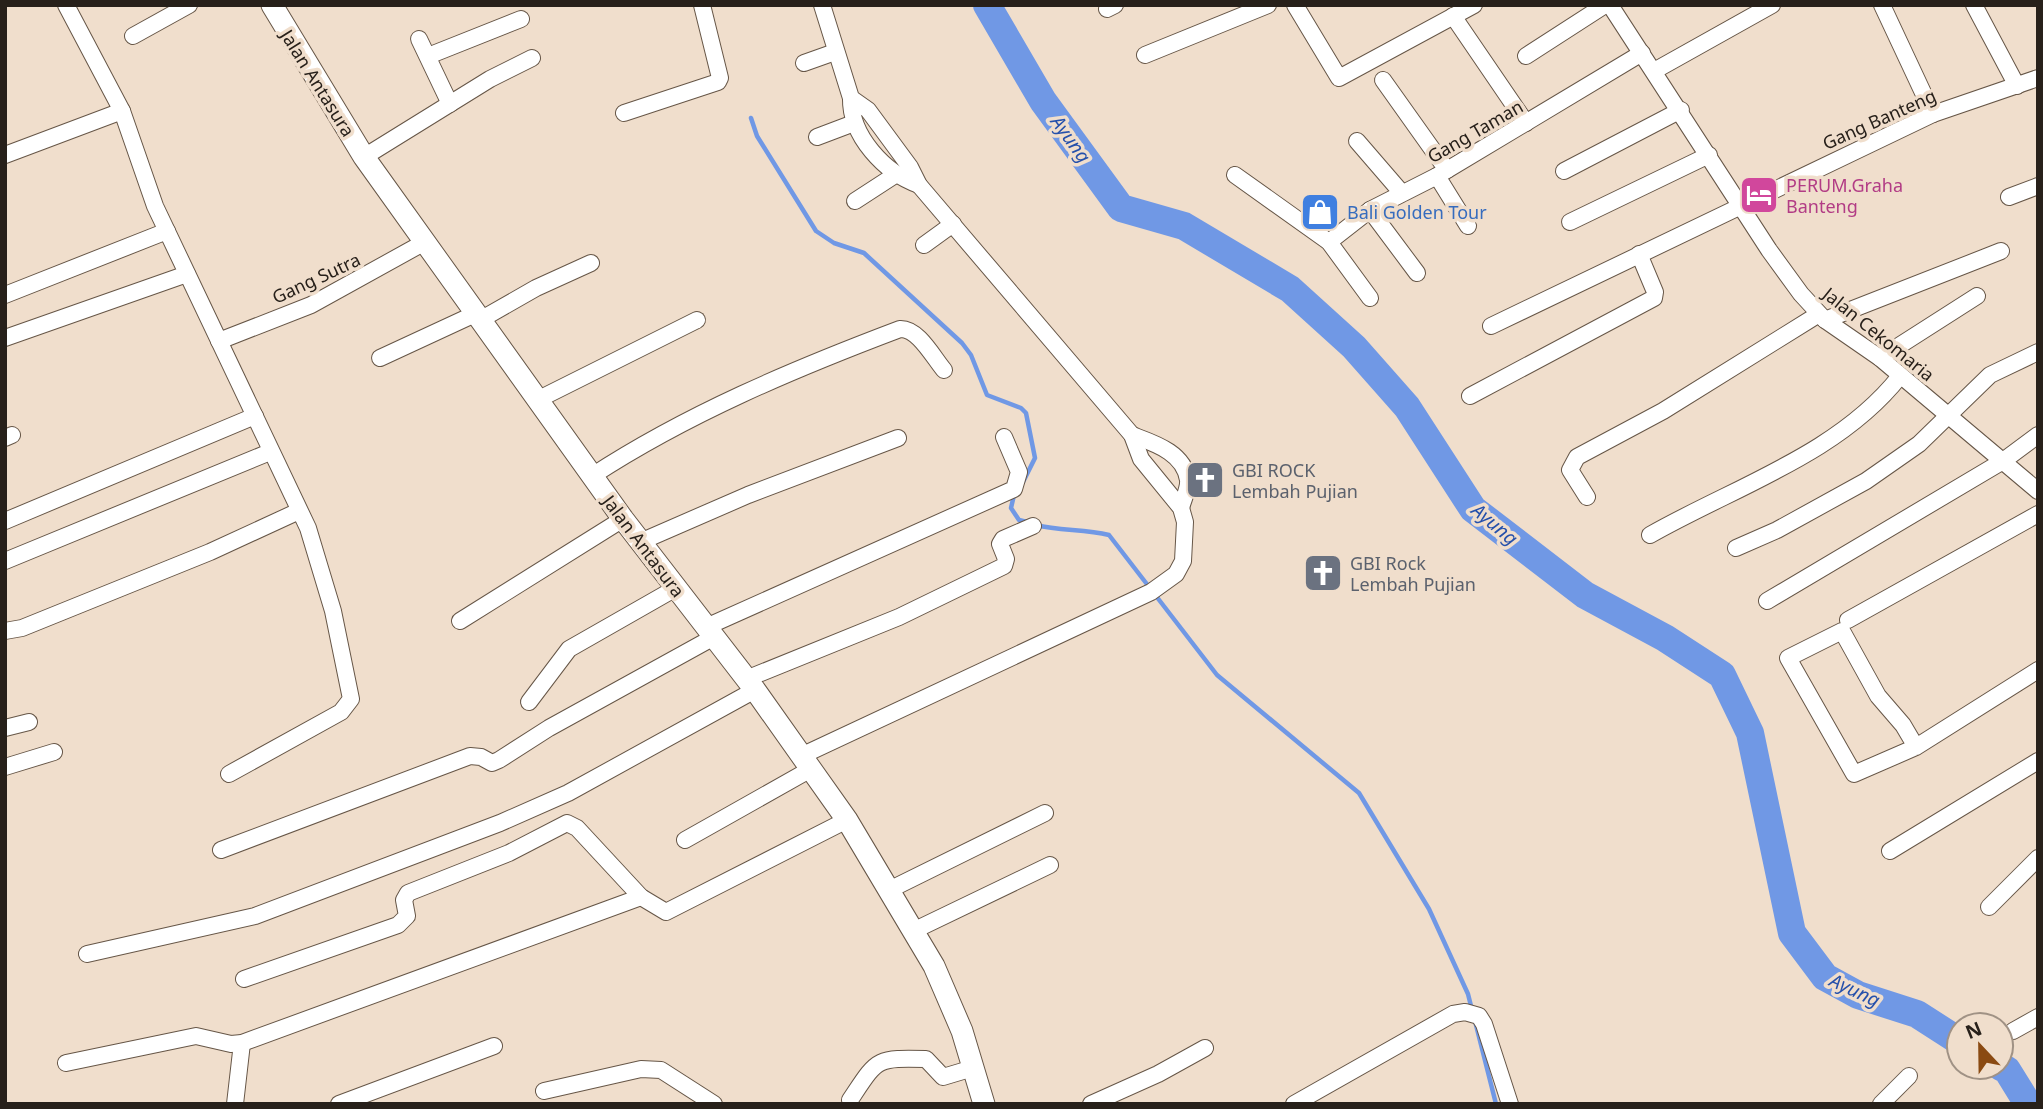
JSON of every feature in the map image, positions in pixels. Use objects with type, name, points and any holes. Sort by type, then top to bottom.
[{"type":"main road","name":"Jalan Antasura","points":[[272,5],[364,157],[623,519],[751,685],[847,820],[915,930],[948,998],[984,1104]]},
{"type":"street","points":[[66,5],[122,111],[143,175],[167,231],[270,452],[309,528],[333,611],[351,699],[341,712],[229,774]]},
{"type":"street","points":[[133,36],[188,5]]},
{"type":"street","points":[[624,113],[718,82],[720,78],[702,5]]},
{"type":"street","points":[[822,5],[851,98],[855,123],[876,156],[895,176],[919,186]]},
{"type":"street","points":[[1145,55],[1268,5]]},
{"type":"street","points":[[1295,5],[1339,78],[1474,5]]},
{"type":"street","points":[[1526,56],[1605,5]]},
{"type":"street","name":"Jalan Cekomaria","points":[[1611,5],[1789,278],[1822,317],[1880,358],[2038,491]]},
{"type":"street","points":[[1654,71],[1772,5]]},
{"type":"street","points":[[1882,5],[1933,114]]},
{"type":"street","points":[[1974,5],[2017,86]]},
{"type":"street","points":[[1453,16],[1526,123]]},
{"type":"street","points":[[428,56],[521,19]]},
{"type":"street","points":[[419,39],[450,104]]},
{"type":"street","points":[[804,63],[835,52]]},
{"type":"street","name":"Gang Taman","points":[[1329,242],[1370,210],[1442,173],[1642,53]]},
{"type":"street","points":[[364,157],[532,58]]},
{"type":"street","name":"Gang Banteng","points":[[1492,326],[1739,204],[1933,114],[2038,78]]},
{"type":"street","points":[[1383,80],[1442,173],[1468,226]]},
{"type":"street","points":[[685,840],[806,762],[1165,583],[1176,574],[1186,552],[1185,522],[1181,508],[1141,459],[1132,435],[919,186],[910,167],[868,110],[851,98]]},
{"type":"street","points":[[1564,171],[1681,110]]},
{"type":"street","points":[[5,155],[122,111]]},
{"type":"street","points":[[817,137],[855,123]]},
{"type":"street","points":[[1357,141],[1401,192]]},
{"type":"street","points":[[1570,222],[1709,155]]},
{"type":"street","points":[[1235,175],[1329,242],[1370,298]]},
{"type":"street","points":[[855,201],[895,176]]},
{"type":"street","points":[[2009,197],[2038,186]]},
{"type":"street","points":[[1370,210],[1417,274]]},
{"type":"street","points":[[924,245],[953,224]]},
{"type":"street","points":[[5,295],[167,231]]},
{"type":"street","name":"Gang Sutra","points":[[219,341],[311,305],[425,242]]},
{"type":"street","points":[[1587,497],[1570,470],[1577,457],[1663,411],[1822,317],[2000,251]]},
{"type":"street","points":[[1469,396],[1654,298],[1655,292],[1639,254]]},
{"type":"street","points":[[380,358],[478,317],[591,263]]},
{"type":"street","points":[[5,338],[187,274]]},
{"type":"street","points":[[1880,358],[1977,296]]},
{"type":"street","points":[[537,400],[697,320]]},
{"type":"street","points":[[592,476],[674,427],[814,362],[900,329],[915,334],[943,370]]},
{"type":"street","points":[[1736,548],[1777,530],[1866,481],[1919,444],[1990,375],[2038,352]]},
{"type":"street","points":[[1650,535],[1837,435],[1865,414],[1900,376]]},
{"type":"street","points":[[5,521],[255,416]]},
{"type":"street","points":[[1132,435],[1161,445],[1185,471],[1188,483],[1181,508]]},
{"type":"street","points":[[1767,601],[2003,461],[2038,435]]},
{"type":"street","points":[[220,850],[470,756],[481,757],[492,763],[499,760],[710,632],[1014,489],[1019,472],[1003,437]]},
{"type":"street","points":[[640,542],[748,495],[898,438]]},
{"type":"street","points":[[5,561],[270,452]]},
{"type":"street","points":[[5,631],[22,628],[116,591],[299,511]]},
{"type":"street","points":[[1848,620],[2038,513]]},
{"type":"street","points":[[460,621],[623,519]]},
{"type":"street","points":[[87,954],[255,916],[500,823],[568,793],[751,685],[1004,566],[1006,559],[1000,544],[1033,526]]},
{"type":"street","points":[[529,702],[569,649],[676,588]]},
{"type":"street","points":[[1916,747],[1903,725],[1878,696],[1842,631],[1788,658],[1854,774],[1916,747],[2038,670]]},
{"type":"street","points":[[5,728],[29,722]]},
{"type":"street","points":[[5,767],[54,752]]},
{"type":"street","points":[[1890,851],[2038,761]]},
{"type":"street","points":[[891,889],[1045,813]]},
{"type":"street","points":[[244,979],[398,925],[407,916],[404,900],[408,893],[509,853],[567,823],[577,828],[641,897],[658,909],[668,912],[847,820]]},
{"type":"street","points":[[1989,907],[2038,858]]},
{"type":"street","points":[[915,930],[1049,866]]},
{"type":"street","points":[[66,1063],[196,1037],[231,1044],[242,1043],[641,897]]},
{"type":"street","points":[[1294,1104],[1443,1020],[1465,1012],[1479,1016],[1484,1024],[1510,1104]]},
{"type":"street","points":[[2015,1030],[2038,1017]]},
{"type":"street","points":[[235,1104],[242,1043]]},
{"type":"street","points":[[339,1104],[495,1046]]},
{"type":"street","points":[[1091,1104],[1158,1074],[1205,1048]]},
{"type":"street","points":[[850,1100],[873,1065],[887,1058],[926,1059],[943,1077],[973,1068]]},
{"type":"street","points":[[544,1091],[641,1069],[661,1070],[714,1104]]},
{"type":"street","points":[[1881,1104],[1909,1076]]},
{"type":"waterway","name":"Ayung","points":[[987,5],[1043,101],[1121,208],[1184,226],[1290,289],[1354,347],[1407,407],[1473,509],[1585,595],[1665,638],[1722,675],[1750,733],[1792,933],[1825,977],[1858,995],[1917,1014],[1945,1032]]},
{"type":"waterway","points":[[751,118],[757,136],[816,231],[834,243],[864,253],[962,343],[971,355],[987,395],[1021,408],[1026,413],[1035,458],[1023,482]]},
{"type":"waterway","points":[[1014,495],[1011,508],[1019,520],[1027,522]]},
{"type":"waterway","points":[[1036,525],[1109,535],[1217,675],[1359,793],[1429,909],[1468,994],[1472,1010]]},
{"type":"waterway","points":[[1475,1021],[1496,1104]]},
{"type":"waterway","name":"Ayung","points":[[2014,1081],[2028,1104]]},
{"type":"place","name":"PERUM.Graha Banteng","points":[[1759,195]]},
{"type":"place","name":"Bali Golden Tour","points":[[1320,212]]},
{"type":"place","name":"GBI ROCK Lembah Pujian","points":[[1205,480]]},
{"type":"place","name":"GBI Rock Lembah Pujian","points":[[1323,573]]}]
